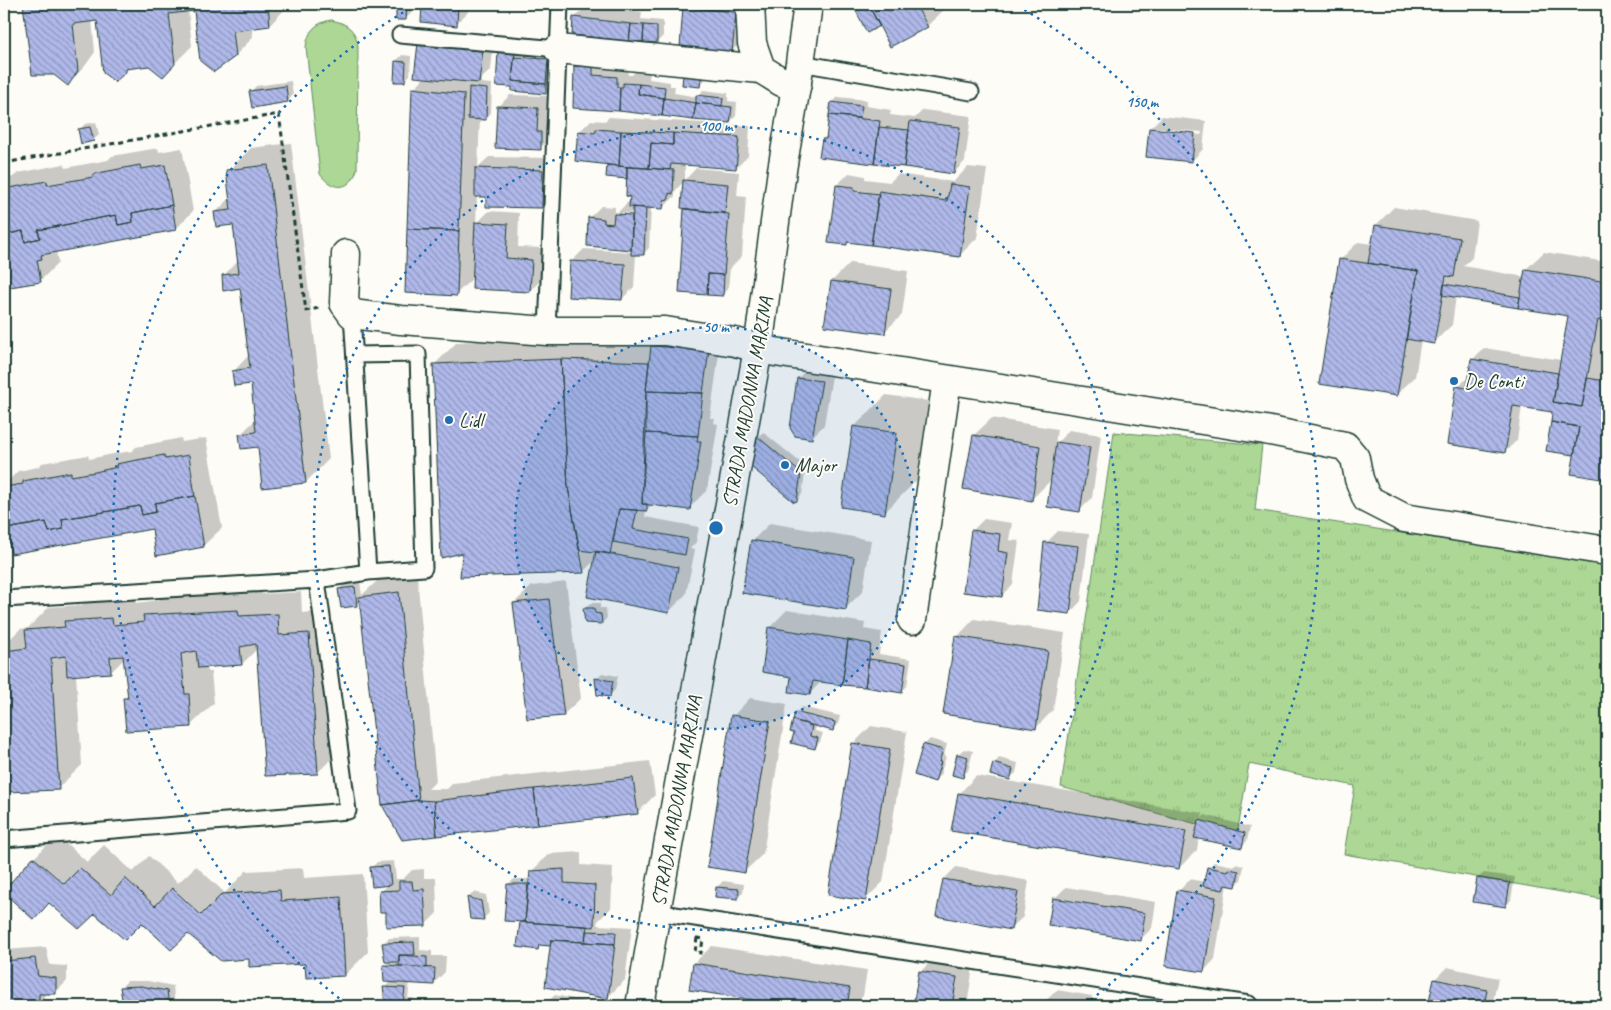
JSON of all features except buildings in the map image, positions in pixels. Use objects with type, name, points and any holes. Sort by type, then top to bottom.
[{"type":"street","points":[[750,4],[752,43],[761,69]]},
{"type":"street","name":"STRADA MADONNA MARINA","points":[[640,1006],[758,349],[782,170],[808,4]]},
{"type":"street","points":[[558,49],[761,69],[782,82],[798,73]]},
{"type":"street","points":[[346,254],[348,308],[401,320],[547,330],[665,331],[736,342],[758,349],[1265,430],[1345,446],[1354,458],[1359,479],[1367,499],[1404,518],[1607,551]]},
{"type":"street","points":[[912,620],[948,380]]},
{"type":"lane","points":[[547,330],[560,4]]},
{"type":"lane","points":[[400,35],[558,49]]},
{"type":"lane","points":[[798,73],[971,92]]},
{"type":"lane","points":[[348,308],[355,355],[368,572]]},
{"type":"lane","points":[[4,599],[318,580],[368,572],[424,568],[418,354],[355,355]]},
{"type":"lane","points":[[4,839],[348,811],[318,580]]},
{"type":"lane","points":[[656,912],[1249,1004]]},
{"type":"path","points":[[4,163],[279,114],[306,311],[348,308]]},
{"type":"path","points":[[697,938],[704,939],[701,953],[695,952],[697,938]]},
{"type":"green space","points":[[331,20],[342,23],[350,28],[357,40],[358,46],[357,169],[350,182],[341,187],[330,184],[320,174],[306,47],[308,36],[313,29],[321,23]]},
{"type":"green space","points":[[1114,432],[1262,445],[1255,510],[1607,565],[1607,900],[1344,854],[1355,786],[1249,764],[1237,835],[1061,787]]},
{"type":"place","name":"De Conti","points":[[1454,381]]},
{"type":"place","name":"Lidl","points":[[449,420]]},
{"type":"place","name":"Major","points":[[785,465]]}]
